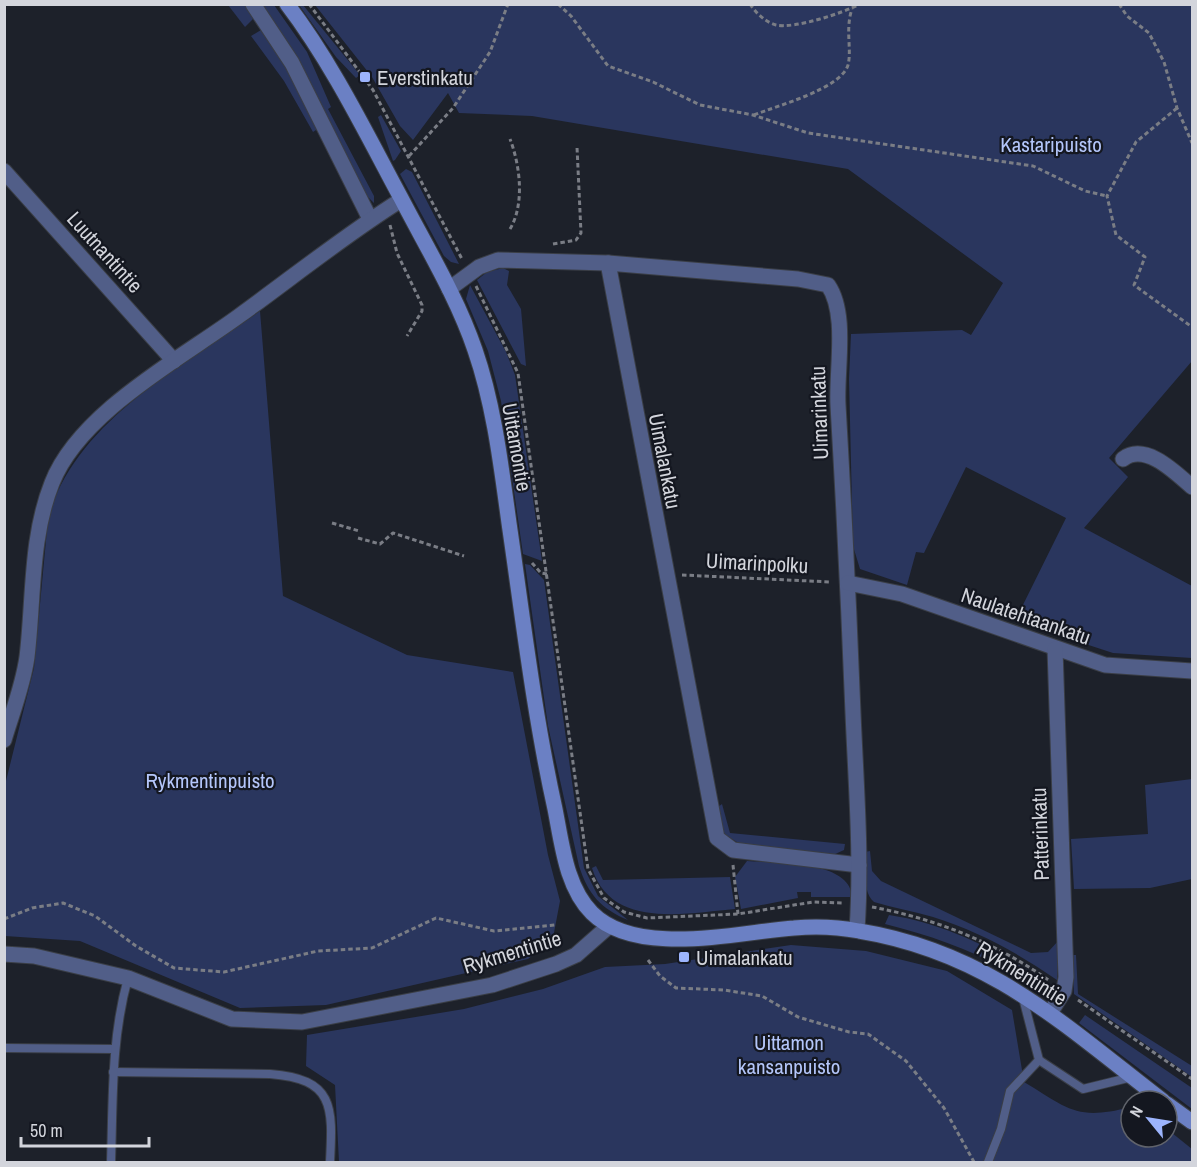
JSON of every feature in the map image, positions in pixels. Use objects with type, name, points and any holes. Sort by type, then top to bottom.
[{"type":"street","points":[[253,4],[292,63],[370,219]]},
{"type":"street","name":"Uittamontie","points":[[287,4],[315,45],[401,200],[449,289],[475,350],[496,433],[534,705],[566,860],[582,902],[609,926]]},
{"type":"street","name":"Luutnantintie","points":[[4,171],[174,361]]},
{"type":"street","points":[[4,740],[7,719],[20,694],[27,657],[39,528],[53,481],[76,442],[92,425],[174,361],[370,219],[401,200]]},
{"type":"street","name":"Uimarinkatu","points":[[449,289],[490,261],[498,260],[608,263],[798,279],[828,285],[836,297],[839,317],[837,386],[848,583],[859,865],[857,930]]},
{"type":"street","name":"Uimalankatu","points":[[608,263],[715,832],[720,843],[733,850]]},
{"type":"street","points":[[1123,459],[1132,452],[1140,452],[1154,459],[1192,487]]},
{"type":"street","name":"Naulatehtaankatu","points":[[848,583],[902,594],[1105,665],[1192,671]]},
{"type":"street","name":"Patterinkatu","points":[[1050,1013],[1064,991],[1066,977],[1055,649]]},
{"type":"street","points":[[733,850],[859,865]]},
{"type":"street","name":"Rykmentintie","points":[[4,954],[34,956],[128,978],[232,1018],[302,1022],[492,985],[576,955],[609,926],[632,935],[667,938],[799,927],[857,930],[947,954],[985,971],[1050,1013],[1148,1089]]},
{"type":"street","points":[[1179,1113],[1192,1122]]},
{"type":"lane","points":[[111,1162],[116,1026],[128,978]]},
{"type":"lane","points":[[1022,994],[1039,1060],[1083,1089],[1132,1077]]},
{"type":"lane","points":[[4,1048],[114,1049]]},
{"type":"lane","points":[[988,1162],[1001,1129],[1010,1091],[1039,1060]]},
{"type":"lane","points":[[113,1072],[294,1076],[316,1086],[329,1106],[330,1162]]},
{"type":"path","points":[[309,4],[357,65],[409,156],[518,373],[588,869],[593,882],[604,898],[616,908],[636,916],[684,918],[738,914],[813,902],[858,905],[913,915],[951,928],[1017,958],[1192,1079]]},
{"type":"path","points":[[409,156],[453,108],[490,52],[508,4]]},
{"type":"path","points":[[558,4],[571,16],[608,66],[653,82],[700,105],[753,115],[808,132],[1033,166],[1085,191],[1107,196]]},
{"type":"path","points":[[750,4],[760,16],[776,25],[800,23],[852,9],[860,4]]},
{"type":"path","points":[[1119,4],[1127,16],[1149,33],[1164,62],[1177,108],[1192,143]]},
{"type":"path","points":[[753,115],[832,85],[848,66],[848,21],[852,9]]},
{"type":"path","points":[[1177,108],[1136,142],[1107,196],[1116,235],[1145,257],[1134,285],[1192,327]]},
{"type":"path","points":[[510,138],[519,167],[518,214],[510,229]]},
{"type":"path","points":[[549,245],[576,240],[581,233],[577,147]]},
{"type":"path","points":[[389,224],[397,253],[423,311],[407,336]]},
{"type":"path","points":[[332,523],[359,531]]},
{"type":"path","points":[[358,538],[380,544],[393,533],[464,556]]},
{"type":"path","points":[[525,559],[541,573],[547,574]]},
{"type":"path","name":"Uimarinpolku","points":[[665,574],[848,583]]},
{"type":"path","points":[[733,850],[732,877],[738,914]]},
{"type":"path","points":[[4,920],[32,908],[63,903],[95,916],[136,946],[174,968],[224,972],[318,951],[372,948],[435,918],[494,932],[555,925]]},
{"type":"path","points":[[648,960],[660,976],[676,988],[723,990],[762,996],[798,1017],[849,1032],[868,1034],[906,1061],[944,1108],[974,1162]]},
{"type":"path","points":[[1080,1012],[1085,1006]]},
{"type":"green space","points":[[228,5],[247,5],[253,19],[245,27]]},
{"type":"green space","points":[[258,5],[274,5],[307,52],[331,107],[328,109],[374,196],[374,203],[367,196]]},
{"type":"green space","points":[[299,5],[303,5],[360,75],[356,78],[336,57]]},
{"type":"green space","name":"Kastaripuisto","points":[[315,5],[1192,5],[1192,361],[1109,458],[1128,477],[1084,528],[1192,586],[1192,658],[1113,653],[1015,621],[1066,518],[966,467],[924,553],[916,552],[907,585],[860,569],[853,546],[849,379],[851,334],[962,330],[971,335],[1003,283],[848,169],[532,116],[459,113],[448,93],[413,140],[400,126],[372,77]]},
{"type":"green space","points":[[261,30],[276,47],[301,90],[319,128],[313,132],[284,81],[251,36]]},
{"type":"green space","points":[[381,115],[401,151],[393,161],[378,117]]},
{"type":"green space","points":[[406,169],[412,172],[459,264],[451,262],[444,256],[400,174]]},
{"type":"green space","points":[[503,268],[509,271],[507,285],[521,309],[526,366],[521,364],[477,280],[487,272]]},
{"type":"green space","points":[[470,285],[506,352],[515,375],[542,561],[523,554],[501,401],[488,351],[466,299]]},
{"type":"green space","name":"Rykmentinpuisto","points":[[260,311],[283,596],[407,655],[513,672],[548,855],[560,901],[553,938],[528,959],[326,1005],[240,1008],[80,941],[5,936],[5,785],[34,668],[48,519],[61,484],[81,453],[106,425],[135,399]]},
{"type":"green space","points":[[525,564],[530,565],[544,580],[584,868],[598,896],[628,920],[610,911],[597,899],[587,885],[579,866],[548,726]]},
{"type":"green space","points":[[1192,779],[1192,879],[1150,888],[1074,889],[1071,839],[1148,834],[1145,785]]},
{"type":"green space","points":[[722,804],[730,833],[845,844],[844,850],[833,855],[740,844],[724,834],[718,807]]},
{"type":"green space","points":[[870,851],[872,871],[881,881],[1031,953],[1048,952],[1059,940],[1057,980],[1012,952],[966,929],[933,917],[874,902],[870,898],[865,879],[865,852]]},
{"type":"green space","points":[[747,861],[810,866],[826,870],[839,876],[848,885],[852,897],[811,897],[811,892],[797,892],[798,898],[741,909],[735,877]]},
{"type":"green space","points":[[596,866],[603,880],[730,877],[735,909],[674,914],[633,909],[616,901],[602,888],[592,868]]},
{"type":"green space","points":[[889,915],[933,925],[976,942],[1017,964],[1055,989],[1043,991],[1036,989],[992,962],[962,949],[885,924]]},
{"type":"green space","name":"Uittamon kansanpuisto","points":[[791,945],[866,951],[947,971],[1012,1010],[1024,1082],[1074,1110],[1097,1113],[1119,1110],[1119,1149],[1179,1149],[1179,1139],[1192,1149],[1192,1162],[339,1162],[335,1085],[306,1066],[307,1035],[464,1009],[543,989],[605,967],[665,964]]},
{"type":"green space","points":[[1072,955],[1076,955],[1078,994],[1192,1066],[1192,1077],[1074,994]]},
{"type":"green space","points":[[1085,1015],[1192,1088],[1192,1109],[1179,1099],[1179,1089],[1166,1089],[1079,1023]]},
{"type":"place","name":"Everstinkatu","points":[[365,77]]},
{"type":"place","name":"Uimalankatu","points":[[684,957]]}]
